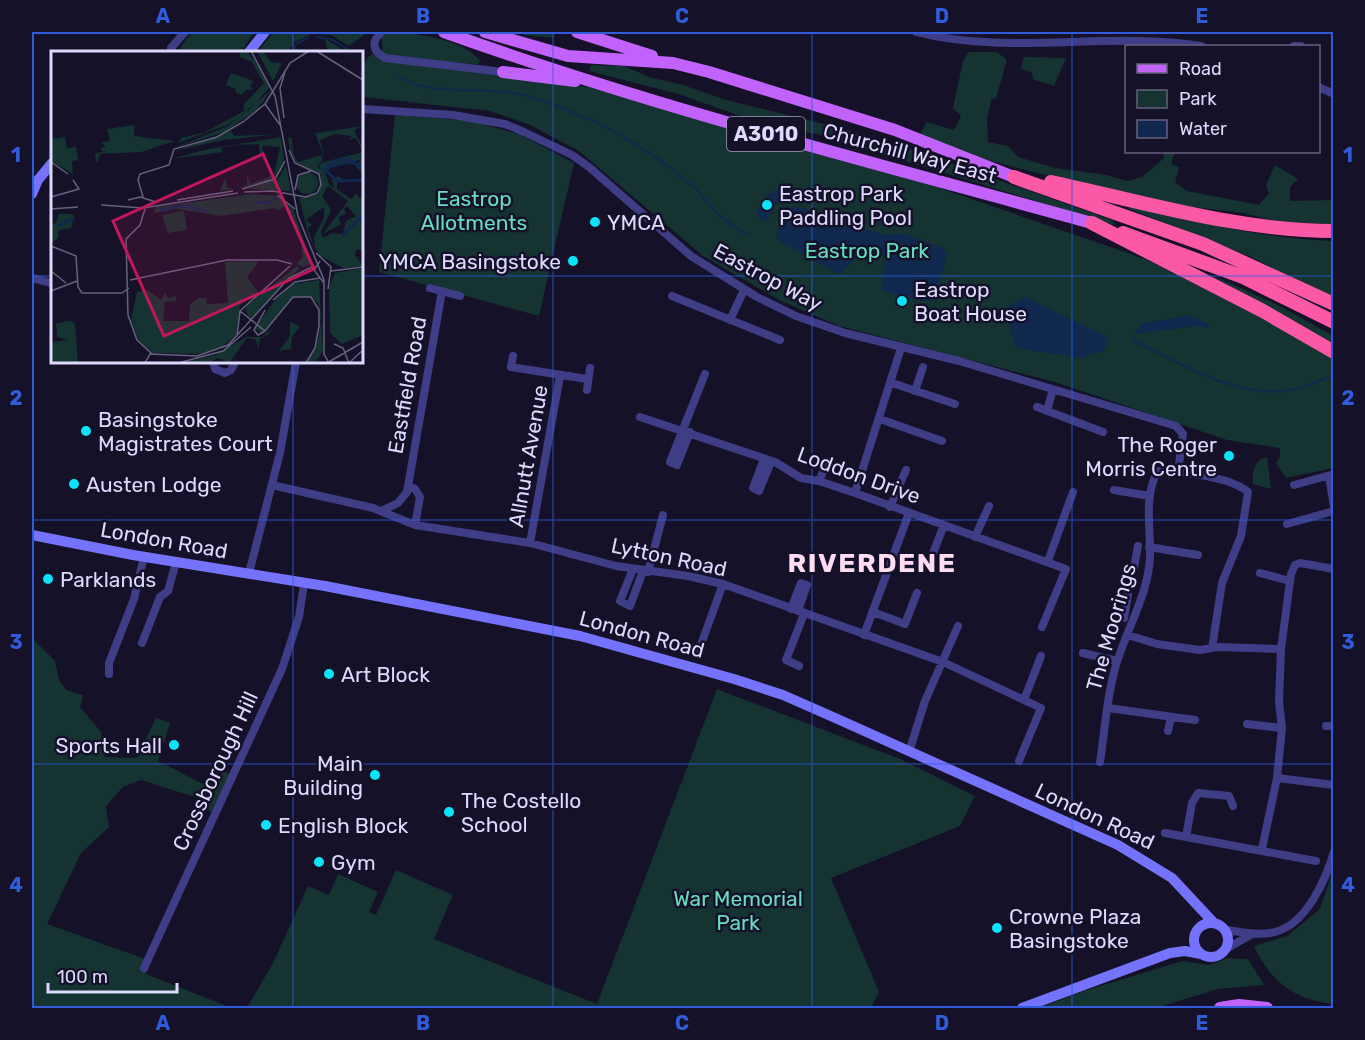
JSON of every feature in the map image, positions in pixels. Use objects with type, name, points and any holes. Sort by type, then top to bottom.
[{"type":"highway","points":[[1014,177],[1258,226],[1300,231],[1334,231]]},
{"type":"highway","points":[[1014,177],[1203,243],[1334,303]]},
{"type":"highway","points":[[1092,223],[1212,264],[1276,291],[1334,322]]},
{"type":"highway","points":[[1092,223],[1243,301],[1334,352]]},
{"type":"main road","name":"Churchill Way East","points":[[444,32],[617,89],[850,158],[1092,223]]},
{"type":"main road","name":"Churchill Way East","points":[[485,32],[568,56],[673,63],[814,103],[895,130],[1014,177]]},
{"type":"main road","points":[[577,32],[673,63]]},
{"type":"main road","points":[[503,72],[617,89]]},
{"type":"main road","points":[[1220,1008],[1239,1005],[1268,1008]]},
{"type":"street","points":[[171,48],[185,32]]},
{"type":"street","points":[[382,32],[375,39],[374,47],[377,54],[385,58],[503,72]]},
{"type":"street","points":[[916,32],[987,42],[1149,41],[1191,45]]},
{"type":"street","points":[[1097,41],[1099,32]]},
{"type":"street","points":[[250,51],[261,34]]},
{"type":"street","points":[[1320,88],[1332,93]]},
{"type":"street","name":"Eastrop Way","points":[[363,109],[483,119],[542,139],[589,167],[692,256],[744,290],[818,325],[1053,389],[1176,426],[1183,434],[1178,472]]},
{"type":"street","points":[[32,194],[38,180],[51,164]]},
{"type":"street","points":[[32,278],[51,283]]},
{"type":"street","name":"Eastfield Road","points":[[430,288],[460,296]]},
{"type":"street","points":[[730,320],[744,290]]},
{"type":"street","name":"Eastfield Road","points":[[381,512],[401,501],[408,486],[442,291]]},
{"type":"street","points":[[672,297],[780,340]]},
{"type":"street","points":[[855,493],[902,348]]},
{"type":"street","name":"Allnutt Avenue","points":[[513,356],[511,367],[587,379]]},
{"type":"street","points":[[213,363],[215,369],[225,373],[231,370],[234,363]]},
{"type":"street","points":[[249,573],[287,421],[296,363]]},
{"type":"street","points":[[915,391],[923,367]]},
{"type":"street","points":[[587,390],[590,368]]},
{"type":"street","points":[[686,431],[705,374]]},
{"type":"street","name":"Allnutt Avenue","points":[[530,543],[560,376]]},
{"type":"street","points":[[892,383],[955,404]]},
{"type":"street","points":[[1047,411],[1053,389]]},
{"type":"street","points":[[1038,407],[1103,432]]},
{"type":"street","name":"Loddon Drive","points":[[640,417],[768,461],[801,478],[819,481],[855,493],[1066,569],[1042,627]]},
{"type":"street","points":[[880,419],[942,441]]},
{"type":"street","points":[[819,481],[826,465]]},
{"type":"street","points":[[890,507],[906,470]]},
{"type":"street","name":"The Moorings","points":[[1100,762],[1117,662],[1138,608],[1150,558],[1150,496],[1152,480],[1158,471],[1178,472],[1240,485],[1248,492],[1241,536],[1222,583],[1212,648]]},
{"type":"street","points":[[1294,485],[1331,475],[1334,507]]},
{"type":"street","points":[[272,486],[381,512],[415,525]]},
{"type":"street","name":"Eastfield Road","points":[[408,486],[415,489],[420,497],[415,525]]},
{"type":"street","points":[[1114,490],[1150,496]]},
{"type":"street","points":[[1048,561],[1073,492]]},
{"type":"street","points":[[975,537],[988,506]]},
{"type":"street","points":[[1287,524],[1334,511]]},
{"type":"street","points":[[864,634],[909,513]]},
{"type":"street","points":[[633,569],[620,601],[630,606],[646,571],[663,515]]},
{"type":"street","name":"Lytton Road","points":[[415,525],[530,543],[633,569],[688,576],[723,584],[943,662],[1041,708],[1019,761]]},
{"type":"street","points":[[930,561],[944,525]]},
{"type":"street","name":"London Road","points":[[32,534],[580,636],[783,695],[1118,845],[1172,878],[1214,923]]},
{"type":"street","points":[[1134,568],[1138,546]]},
{"type":"street","points":[[1149,547],[1198,555]]},
{"type":"street","points":[[109,674],[109,663],[134,599],[144,556]]},
{"type":"street","points":[[1136,558],[1150,558]]},
{"type":"street","points":[[142,643],[160,597],[168,591],[176,561]]},
{"type":"street","points":[[1262,849],[1277,778],[1282,728],[1279,702],[1281,649],[1290,580],[1297,564],[1334,569]]},
{"type":"street","points":[[1260,573],[1290,580]]},
{"type":"street","name":"Crossborough Hill","points":[[144,968],[282,669],[298,616],[304,584]]},
{"type":"street","points":[[699,650],[723,584]]},
{"type":"street","points":[[873,612],[905,624],[917,593]]},
{"type":"street","points":[[1124,618],[1128,595]]},
{"type":"street","points":[[1126,606],[1138,608]]},
{"type":"street","points":[[798,611],[786,660],[799,666]]},
{"type":"street","points":[[909,752],[925,701],[958,626]]},
{"type":"street","points":[[1128,635],[1157,644],[1200,650],[1212,648],[1281,649]]},
{"type":"street","points":[[1083,654],[1117,662]]},
{"type":"street","points":[[1024,700],[1041,656]]},
{"type":"street","points":[[1108,708],[1195,720]]},
{"type":"street","points":[[1168,731],[1171,717]]},
{"type":"street","points":[[1247,724],[1282,728]]},
{"type":"street","points":[[1277,778],[1334,785]]},
{"type":"street","points":[[1186,837],[1192,803],[1198,793],[1228,796],[1233,806]]},
{"type":"street","points":[[1165,833],[1262,849],[1316,861]]},
{"type":"street","points":[[1170,953],[1196,934],[1203,925],[1214,923],[1226,930],[1252,934],[1279,931],[1299,918],[1324,878],[1334,852]]},
{"type":"street","points":[[1196,904],[1196,934],[1201,954]]},
{"type":"street","points":[[1226,930],[1229,941],[1226,949]]},
{"type":"street","points":[[1022,1008],[1170,953],[1185,951],[1212,957],[1252,934]]},
{"type":"green space","points":[[192,32],[254,32],[242,51],[178,51]]},
{"type":"green space","points":[[274,32],[309,32],[310,35],[294,42],[289,51],[258,51]]},
{"type":"green space","points":[[315,32],[368,32],[349,46],[331,35]]},
{"type":"green space","points":[[390,32],[425,36],[451,43],[473,54],[480,61],[478,64],[407,60],[382,53],[382,36]]},
{"type":"green space","points":[[521,32],[555,32],[553,38],[524,35]]},
{"type":"green space","points":[[325,39],[346,51],[328,51]]},
{"type":"green space","points":[[969,52],[997,52],[1007,60],[996,98],[991,100],[987,119],[988,142],[1008,146],[1018,157],[1055,168],[1107,175],[1127,181],[1142,177],[1164,158],[1163,153],[1175,153],[1171,164],[1179,167],[1175,182],[1187,191],[1259,205],[1269,193],[1266,185],[1275,165],[1298,179],[1290,187],[1290,201],[1333,200],[1333,224],[1285,223],[1243,213],[1192,207],[1045,175],[983,159],[918,137],[927,122],[954,130],[961,116],[953,108],[963,61]]},
{"type":"green space","name":"Eastrop Park","points":[[372,53],[378,58],[588,87],[931,185],[1148,260],[1300,336],[1333,359],[1333,468],[1286,478],[1276,463],[1280,457],[1280,448],[1227,440],[1058,383],[839,326],[781,301],[703,256],[579,151],[530,125],[490,111],[363,97],[363,64]]},
{"type":"green space","points":[[1024,57],[1066,58],[1054,86],[1034,80],[1031,72],[1021,69]]},
{"type":"green space","points":[[591,65],[624,66],[649,77],[683,85],[726,100],[836,127],[913,150],[1112,220],[1114,225],[817,134],[772,127],[678,94],[589,71]]},
{"type":"green space","name":"Eastrop Allotments","points":[[395,115],[472,121],[521,135],[574,163],[539,316],[379,272]]},
{"type":"green space","points":[[1130,205],[1231,229],[1281,237],[1333,241],[1333,298],[1249,256],[1129,209]]},
{"type":"green space","points":[[1208,273],[1282,307],[1333,336],[1333,346]]},
{"type":"green space","points":[[1267,457],[1271,489],[1253,484],[1256,464]]},
{"type":"green space","points":[[32,638],[55,661],[59,680],[66,690],[83,695],[80,707],[101,732],[105,757],[137,758],[156,718],[170,723],[158,761],[205,785],[225,771],[233,777],[215,816],[195,797],[141,780],[123,787],[106,806],[109,827],[81,853],[47,924],[151,961],[146,974],[232,1008],[32,1008]]},
{"type":"green space","name":"War Memorial Park","points":[[717,689],[900,759],[975,796],[960,826],[831,878],[879,992],[871,1008],[247,1008],[274,961],[308,886],[329,895],[338,874],[378,892],[369,912],[376,915],[396,870],[453,895],[434,939],[597,1004]]},
{"type":"green space","points":[[1333,870],[1334,1004],[1306,998],[1285,987],[1268,969],[1254,946],[1287,936],[1320,909]]},
{"type":"green space","points":[[1228,958],[1248,959],[1264,985],[1218,989],[1156,1008],[1039,1008],[1084,991],[1182,961],[1209,965]]},
{"type":"water","name":"Eastrop Park Paddling Pool","points":[[780,189],[784,192],[768,219],[760,220],[757,215],[762,202],[771,193]]},
{"type":"water","points":[[800,207],[880,234],[905,234],[943,248],[947,255],[934,300],[922,301],[882,291],[885,257],[863,250],[843,272],[838,274],[779,241],[776,236],[783,217],[790,210]]},
{"type":"water","points":[[1025,297],[1105,336],[1108,340],[1104,350],[1081,358],[1016,348],[1005,312],[1007,307]]},
{"type":"water","points":[[1189,315],[1210,325],[1207,328],[1195,326],[1135,334],[1141,324]]},
{"type":"waterway","points":[[317,37],[333,40],[347,49]]},
{"type":"waterway","points":[[293,51],[297,43],[308,38]]},
{"type":"waterway","points":[[397,76],[427,87],[493,91],[526,96],[570,111],[613,131],[672,169],[698,191],[718,214],[748,235]]},
{"type":"waterway","points":[[1135,334],[1132,340],[1188,368],[1208,377],[1250,389],[1270,392],[1289,390],[1334,375]]},
{"type":"place","name":"Eastrop Park Paddling Pool","points":[[767,205]]},
{"type":"place","name":"YMCA","points":[[595,222]]},
{"type":"place","name":"YMCA Basingstoke","points":[[573,261]]},
{"type":"place","name":"Eastrop Boat House","points":[[902,301]]},
{"type":"place","name":"Basingstoke Magistrates Court","points":[[86,431]]},
{"type":"place","name":"The Roger Morris Centre","points":[[1229,456]]},
{"type":"place","name":"Austen Lodge","points":[[74,484]]},
{"type":"place","name":"Parklands","points":[[48,579]]},
{"type":"place","name":"Art Block","points":[[329,674]]},
{"type":"place","name":"Sports Hall","points":[[174,745]]},
{"type":"place","name":"Main Building","points":[[375,775]]},
{"type":"place","name":"The Costello School","points":[[449,812]]},
{"type":"place","name":"English Block","points":[[266,825]]},
{"type":"place","name":"Gym","points":[[319,862]]},
{"type":"place","name":"Crowne Plaza Basingstoke","points":[[997,928]]},
{"type":"district","name":"RIVERDENE","points":[[872,563]]}]
